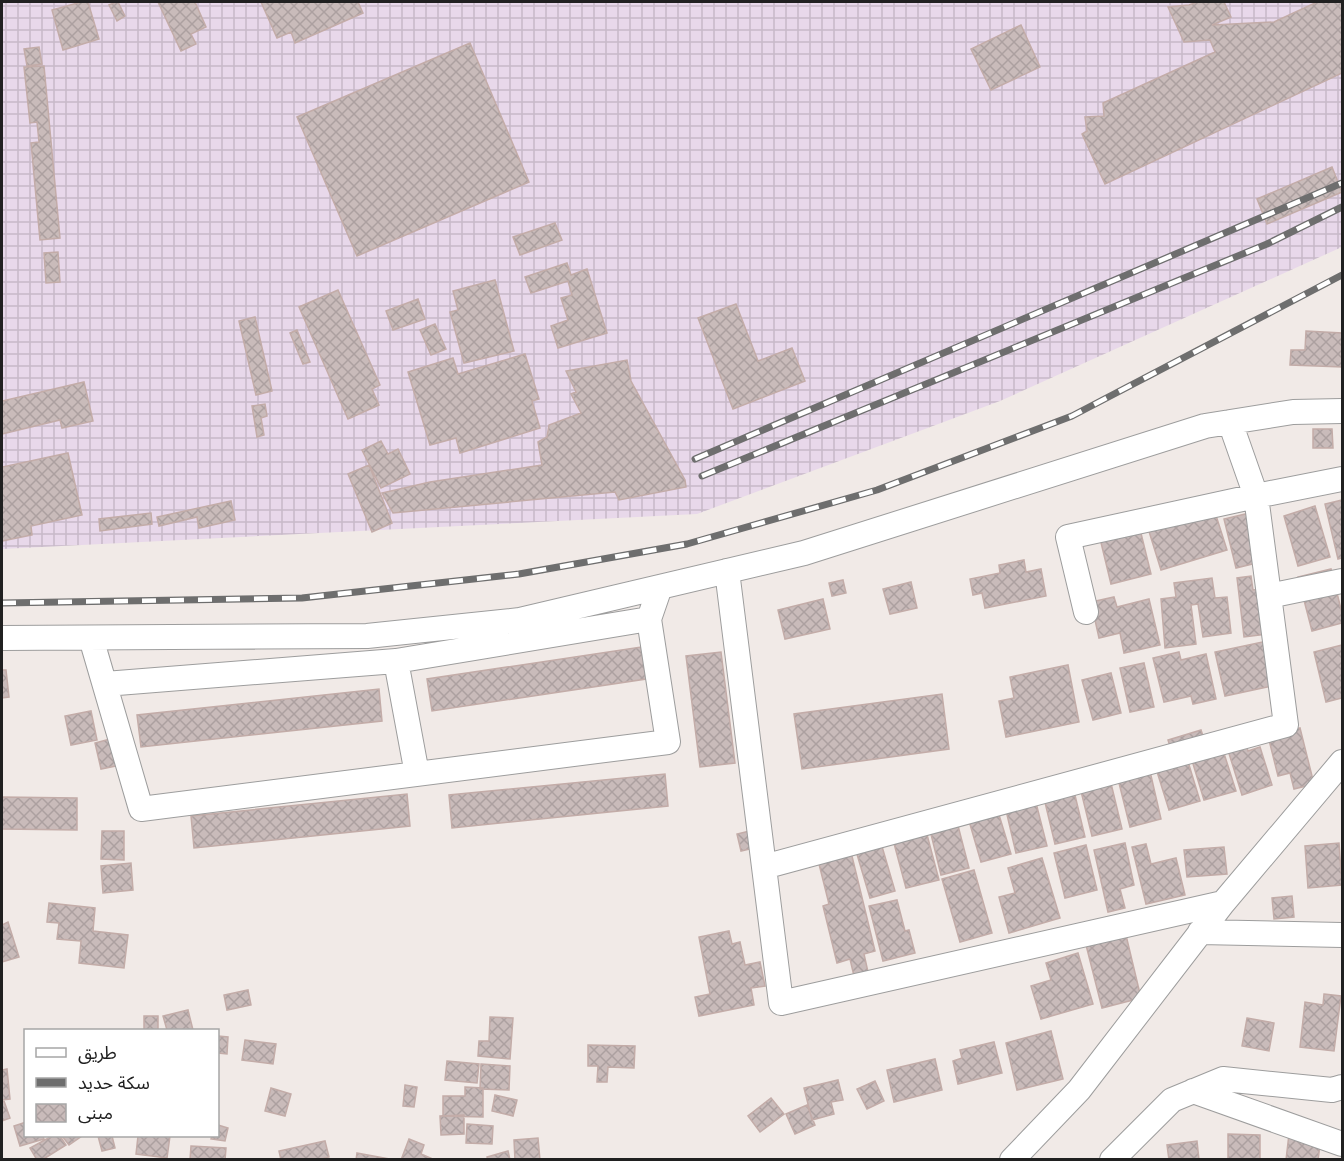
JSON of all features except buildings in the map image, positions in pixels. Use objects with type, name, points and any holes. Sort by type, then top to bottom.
[{"type":"street","points":[[2,638],[367,636],[520,620],[804,553],[1205,426],[1293,412],[1342,411]]},
{"type":"street","points":[[764,867],[1286,725],[1256,496],[1230,422]]},
{"type":"street","points":[[1086,612],[1068,537],[1342,479]]},
{"type":"street","points":[[727,571],[781,1003],[1223,903]]},
{"type":"street","points":[[1269,596],[1342,581]]},
{"type":"street","points":[[91,638],[141,809],[668,742],[648,619],[660,587]]},
{"type":"street","points":[[105,684],[396,661],[648,619]]},
{"type":"street","points":[[396,661],[417,774]]},
{"type":"street","points":[[1012,1160],[1079,1090],[1223,903],[1341,765]]},
{"type":"street","points":[[1200,932],[1342,935]]},
{"type":"street","points":[[1112,1160],[1172,1100],[1223,1079],[1339,1090]]},
{"type":"street","points":[[1193,1091],[1342,1144]]},
{"type":"shaded area","points":[[2,2],[1342,2],[1342,247],[1000,401],[697,514],[2,549]]},
{"type":"railway","points":[[695,459],[1342,183]]},
{"type":"railway","points":[[702,476],[1267,244],[1342,207]]},
{"type":"railway","points":[[2,603],[302,598],[519,574],[687,544],[877,490],[1072,416],[1342,275]]}]
